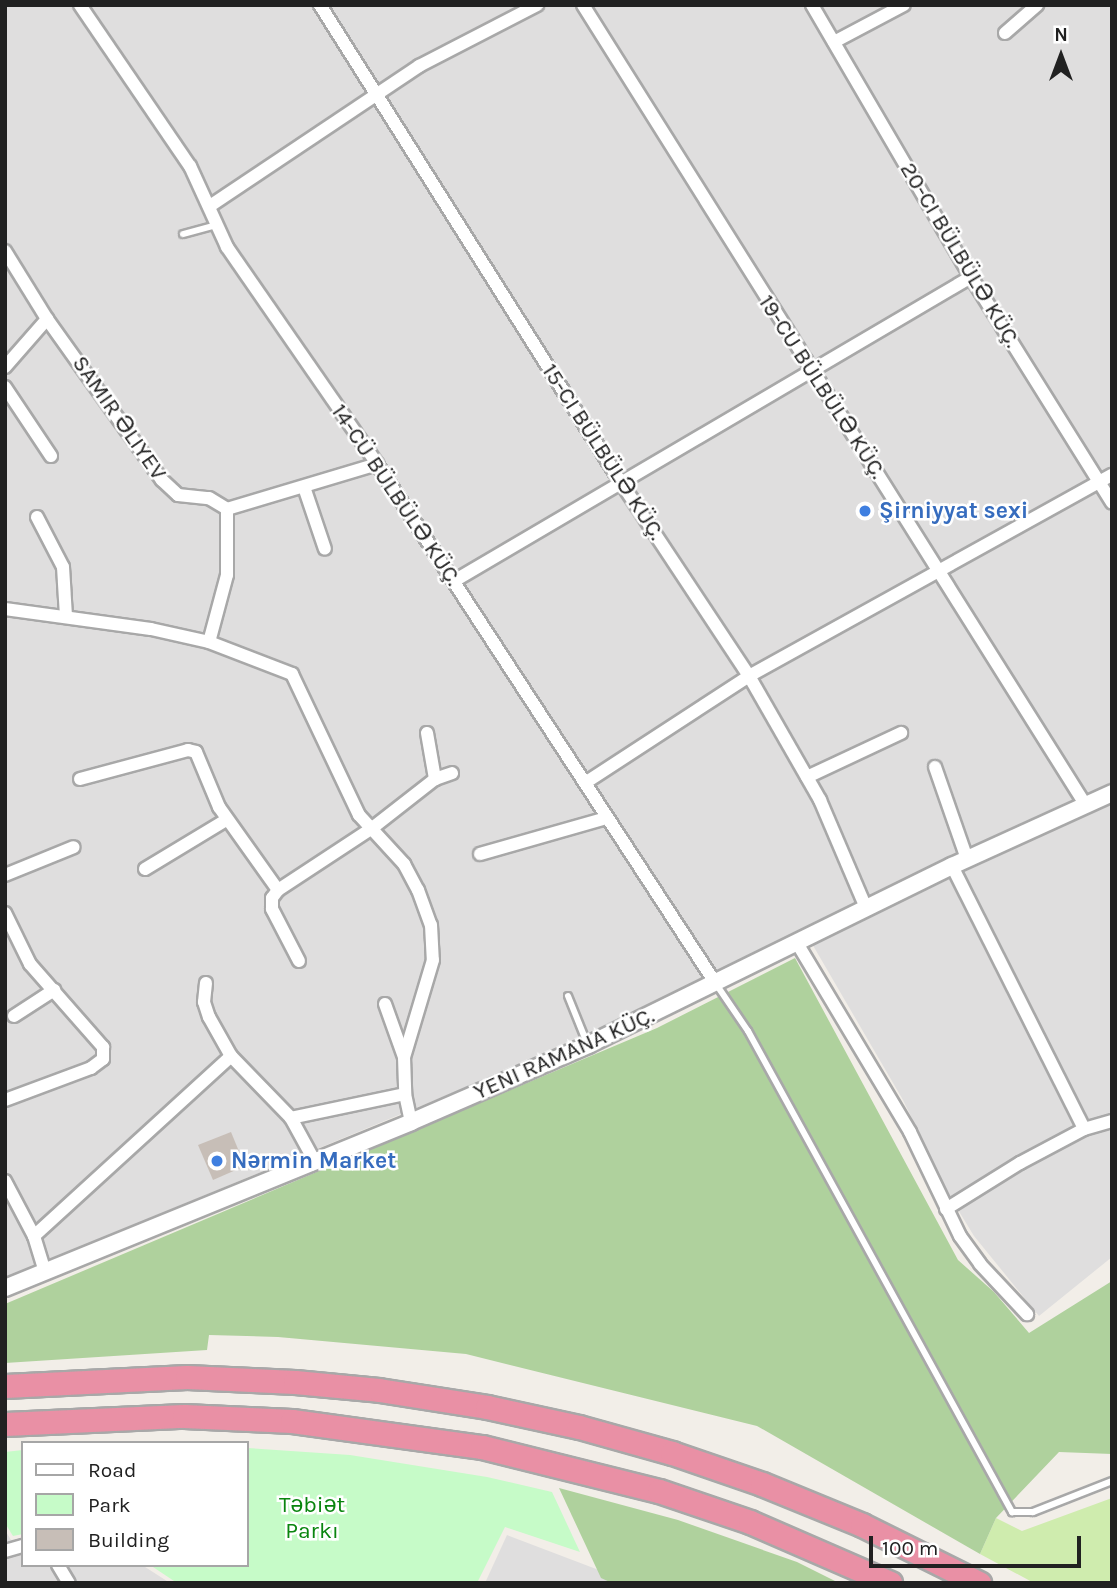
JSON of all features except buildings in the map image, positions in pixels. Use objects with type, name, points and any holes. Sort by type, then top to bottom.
[{"type":"highway","points":[[5,1386],[187,1377],[295,1382],[379,1390],[487,1407],[579,1427],[672,1453],[762,1484],[862,1525],[979,1583]]},
{"type":"highway","points":[[5,1424],[184,1416],[265,1420],[376,1431],[482,1447],[659,1491],[762,1527],[891,1583]]},
{"type":"street","name":"14-CÜ BÜLBÜLƏ KÜÇ.","points":[[80,5],[171,137],[210,206],[227,247],[377,464],[716,984]]},
{"type":"street","name":"15-CI BÜLBÜLƏ KÜÇ.","points":[[320,5],[620,481],[749,676],[807,777],[866,908]]},
{"type":"street","points":[[210,206],[419,66],[537,5]]},
{"type":"street","name":"19-CU BÜLBÜLƏ KÜÇ.","points":[[583,5],[1085,804]]},
{"type":"street","name":"20-CI BÜLBÜLƏ KÜÇ.","points":[[812,5],[971,277],[1112,503]]},
{"type":"street","points":[[834,42],[904,5]]},
{"type":"street","points":[[1005,33],[1037,5]]},
{"type":"street","name":"SAMIR ƏLIYEV","points":[[5,251],[47,319],[170,490],[178,495],[208,498],[227,509]]},
{"type":"street","points":[[454,581],[971,277]]},
{"type":"street","points":[[5,367],[47,319]]},
{"type":"street","points":[[5,387],[51,456]]},
{"type":"street","points":[[209,642],[226,575],[227,509],[377,464]]},
{"type":"street","points":[[585,783],[749,676],[1112,475]]},
{"type":"street","points":[[304,487],[325,549]]},
{"type":"street","points":[[37,517],[63,566],[66,616]]},
{"type":"street","points":[[5,609],[151,629],[209,642],[292,674],[300,686],[323,746],[359,815],[404,864],[431,925],[433,960],[404,1057]]},
{"type":"street","points":[[427,733],[435,779]]},
{"type":"street","points":[[807,777],[901,733]]},
{"type":"street","points":[[80,779],[188,750],[201,758],[226,820],[278,890]]},
{"type":"street","points":[[935,767],[960,862],[1084,1129]]},
{"type":"street","points":[[299,961],[272,909],[272,898],[278,890],[371,830],[435,779],[452,773]]},
{"type":"street","name":"YENI RAMANA KÜÇ.","points":[[5,1288],[411,1122],[588,1045],[960,862],[1112,793]]},
{"type":"street","points":[[480,854],[606,818]]},
{"type":"street","points":[[145,869],[226,820]]},
{"type":"street","points":[[5,875],[74,847]]},
{"type":"street","points":[[5,913],[30,964],[99,1039],[103,1047],[103,1059],[91,1068],[5,1100]]},
{"type":"street","points":[[797,943],[910,1132],[946,1209],[980,1264],[1027,1314]]},
{"type":"street","points":[[206,983],[204,1002],[208,1017],[231,1056],[291,1118],[314,1160]]},
{"type":"street","points":[[14,1016],[54,990]]},
{"type":"street","points":[[385,1004],[404,1057],[405,1094],[411,1122]]},
{"type":"street","points":[[34,1236],[231,1056]]},
{"type":"street","points":[[291,1118],[405,1094]]},
{"type":"street","points":[[946,1209],[1020,1163],[1084,1129],[1112,1121]]},
{"type":"street","points":[[5,1181],[34,1236],[45,1272]]},
{"type":"street","points":[[59,1567],[69,1583]]},
{"type":"lane","points":[[183,233],[217,225]]},
{"type":"lane","points":[[716,984],[748,1031],[1012,1512],[1033,1511],[1112,1481]]},
{"type":"lane","points":[[568,996],[588,1045]]},
{"type":"shaded area","points":[[5,5],[1112,5],[1112,1257],[1039,1316],[974,1236],[949,1195],[903,1100],[804,930],[614,1022],[464,1088],[5,1278]]},
{"type":"shaded area","points":[[5,1530],[11,1540],[21,1538],[21,1567],[145,1567],[170,1583],[5,1583]]},
{"type":"shaded area","points":[[507,1535],[633,1583],[485,1583]]},
{"type":"green space","points":[[795,958],[958,1260],[994,1292],[1029,1333],[1112,1281],[1112,1454],[1059,1452],[996,1518],[980,1554],[757,1426],[466,1354],[278,1337],[209,1335],[207,1350],[5,1363],[5,1304],[657,1028]]},
{"type":"green space","name":"Təbiət Parkı","points":[[248,1448],[350,1455],[487,1477],[552,1492],[580,1552],[505,1527],[477,1583],[177,1583],[153,1567],[248,1567]]},
{"type":"green space","points":[[21,1450],[21,1534],[13,1536],[5,1523],[5,1452]]},
{"type":"green space","points":[[559,1488],[678,1520],[797,1562],[839,1583],[612,1583],[601,1578]]},
{"type":"green space","points":[[1112,1498],[1112,1583],[1034,1583],[980,1554],[996,1518],[1022,1531]]},
{"type":"place","name":"Şirniyyat sexi","points":[[865,511]]},
{"type":"place","name":"Nərmin Market","points":[[217,1161]]}]
